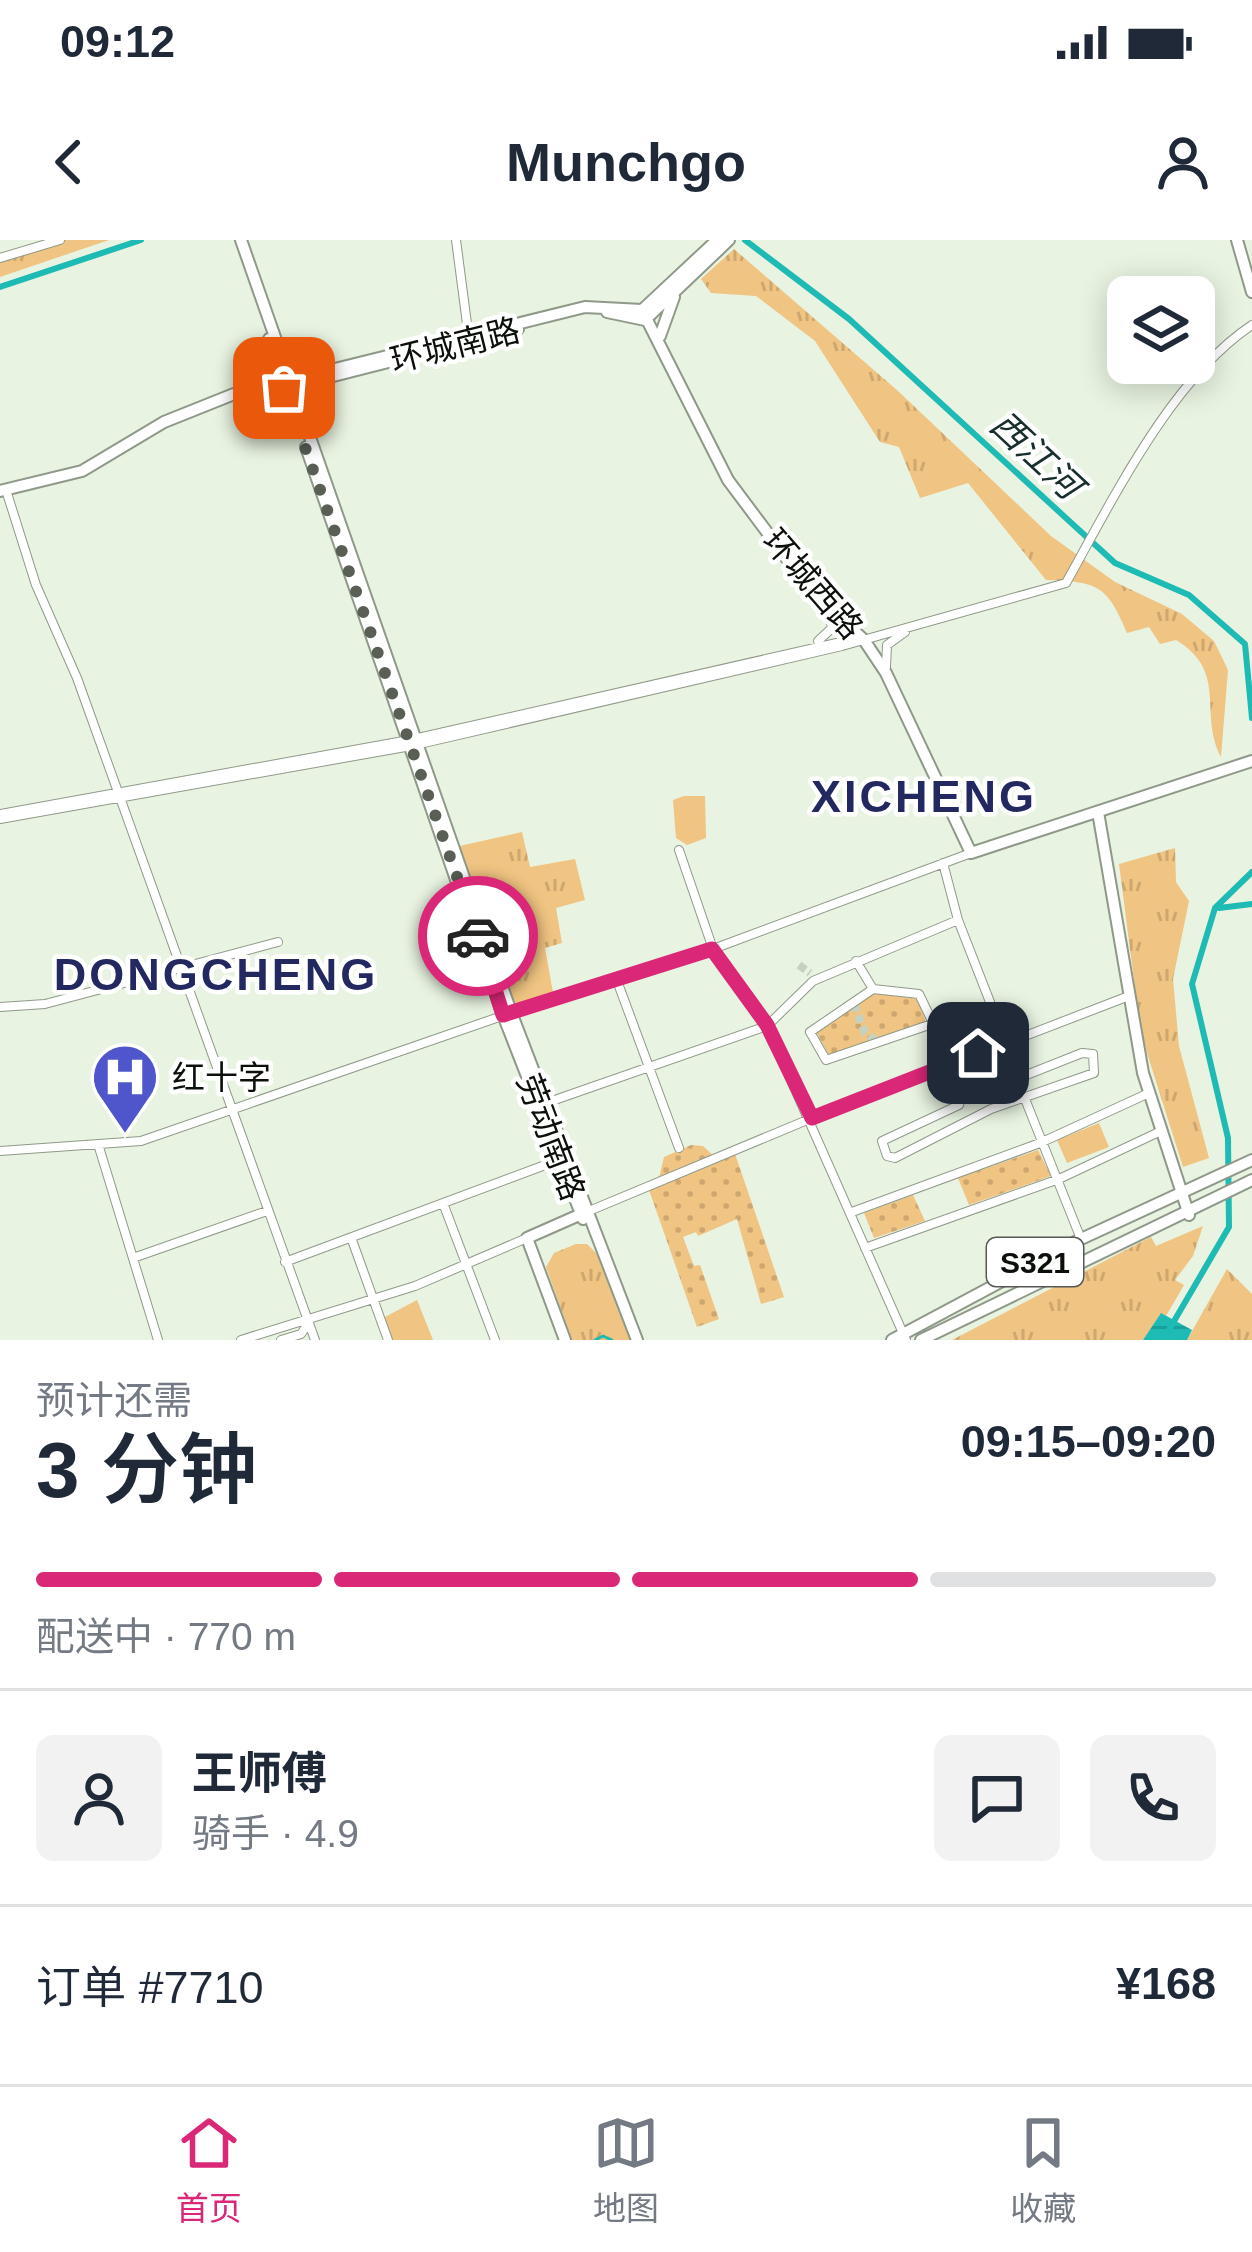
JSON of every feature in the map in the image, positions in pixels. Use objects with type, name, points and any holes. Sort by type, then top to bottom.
[{"type":"main road","points":[[238,240],[507,1014],[637,1340]]},
{"type":"main road","points":[[659,339],[672,300],[717,240]]},
{"type":"main road","points":[[640,316],[729,240]]},
{"type":"main road","points":[[1237,240],[1252,292]]},
{"type":"main road","points":[[640,316],[688,280]]},
{"type":"main road","name":"环城南路","points":[[3,493],[84,477],[200,412],[287,384],[468,337],[586,313],[640,316]]},
{"type":"main road","name":"环城西路","points":[[640,316],[659,339],[728,480],[824,603],[864,640],[890,680],[971,853]]},
{"type":"main road","points":[[971,853],[1252,761]]},
{"type":"main road","points":[[1098,812],[1149,1093],[1191,1208]]},
{"type":"main road","name":"劳动南路","points":[[507,1014],[563,1158]]},
{"type":"main road","name":"S321","points":[[900,1338],[1081,1239],[1252,1160]]},
{"type":"main road","name":"S321","points":[[921,1340],[1252,1180]]},
{"type":"main road","points":[[565,1340],[524,1241],[588,1214]]},
{"type":"street","points":[[0,258],[60,240]]},
{"type":"street","points":[[456,240],[468,337]]},
{"type":"street","points":[[629,691],[912,629],[1066,583],[1197,373],[1252,325]]},
{"type":"street","points":[[3,493],[120,798],[315,1340]]},
{"type":"street","points":[[801,649],[822,640],[832,628],[824,603]]},
{"type":"street","points":[[890,680],[883,658],[887,645],[912,629]]},
{"type":"street","points":[[0,817],[414,742],[801,649],[864,640]]},
{"type":"street","points":[[680,850],[712,949],[767,1025],[812,1118],[900,1338]]},
{"type":"street","points":[[0,1151],[141,1141],[507,1014],[712,949],[971,853]]},
{"type":"street","points":[[944,863],[958,920],[1006,1042]]},
{"type":"street","points":[[546,1103],[767,1025],[811,977],[958,920]]},
{"type":"street","points":[[0,1007],[45,1004],[278,943]]},
{"type":"street","points":[[856,961],[873,989]]},
{"type":"street","points":[[616,978],[679,1148]]},
{"type":"street","points":[[932,1024],[826,1060],[810,1032],[873,989],[919,994],[964,1088],[959,1105],[882,1141],[887,1156],[895,1158],[991,1109],[1094,1073],[1093,1054],[1082,1053],[986,1091],[964,1088]]},
{"type":"street","points":[[588,1214],[812,1118],[1131,996]]},
{"type":"street","points":[[852,1212],[1040,1143],[1149,1093]]},
{"type":"street","points":[[1025,1099],[1081,1239]]},
{"type":"street","points":[[866,1248],[1060,1180],[1161,1131]]},
{"type":"street","points":[[98,1144],[158,1340]]},
{"type":"street","points":[[285,1262],[563,1158]]},
{"type":"street","points":[[443,1203],[495,1340]]},
{"type":"street","points":[[133,1258],[267,1211]]},
{"type":"street","points":[[352,1240],[388,1340]]},
{"type":"street","points":[[241,1340],[372,1301],[524,1241]]},
{"type":"street","points":[[281,1340],[301,1334],[309,1323]]},
{"type":"green space","points":[[47,240],[109,240],[0,277],[0,253]]},
{"type":"green space","points":[[734,249],[898,391],[1051,536],[1115,582],[1182,614],[1214,641],[1228,670],[1221,757],[1207,679],[1192,652],[1176,640],[1160,644],[1149,627],[1127,633],[1113,604],[1098,589],[1046,580],[968,483],[920,498],[899,447],[880,442],[815,341],[756,296],[711,293],[701,279]]},
{"type":"green space","points":[[705,796],[706,838],[687,845],[676,838],[673,800]]},
{"type":"green space","points":[[522,832],[530,867],[575,859],[585,900],[556,908],[562,943],[545,948],[554,998],[511,1012],[455,847]]},
{"type":"green space","points":[[1175,848],[1176,882],[1189,901],[1173,979],[1179,1046],[1209,1158],[1183,1167],[1141,1034],[1119,864]]},
{"type":"green space","points":[[874,993],[917,996],[926,1023],[829,1055],[816,1032]]},
{"type":"green space","points":[[1099,1123],[1109,1147],[1067,1163],[1057,1140]]},
{"type":"green space","points":[[691,1145],[703,1146],[716,1158],[734,1151],[784,1297],[761,1304],[737,1219],[698,1236],[696,1232],[683,1237],[694,1266],[700,1265],[719,1319],[697,1327],[648,1187],[658,1182],[664,1157]]},
{"type":"green space","points":[[1038,1150],[1051,1176],[969,1205],[958,1178]]},
{"type":"green space","points":[[913,1195],[925,1221],[874,1238],[864,1213]]},
{"type":"green space","points":[[1203,1226],[1193,1256],[1175,1280],[1184,1285],[1166,1316],[1161,1313],[1143,1340],[952,1340],[1151,1237],[1156,1246]]},
{"type":"green space","points":[[587,1244],[598,1255],[630,1340],[572,1340],[546,1267],[554,1253]]},
{"type":"green space","points":[[1227,1269],[1252,1294],[1252,1340],[1187,1340]]},
{"type":"green space","points":[[417,1300],[433,1340],[392,1340],[385,1317]]},
{"type":"water","points":[[1161,1313],[1192,1330],[1187,1340],[1143,1340]]},
{"type":"waterway","points":[[0,287],[141,240]]},
{"type":"waterway","name":"西江河","points":[[745,240],[849,319],[1115,563],[1189,595],[1245,644],[1252,718]]},
{"type":"waterway","name":"西江河","points":[[1163,1340],[1229,1227],[1228,1138],[1192,984],[1215,908],[1252,872]]},
{"type":"waterway","points":[[1219,908],[1252,904]]},
{"type":"waterway","points":[[595,1340],[603,1336],[612,1340]]},
{"type":"tunnel","points":[[799,965],[810,973]]},
{"type":"tunnel","points":[[854,1004],[865,1033],[878,1042]]},
{"type":"way so far","points":[[284,388],[478,936]]},
{"type":"place","name":"红十字","points":[[125,1136]]},
{"type":"district","name":"XICHENG","points":[[924,796]]},
{"type":"district","name":"DONGCHENG","points":[[216,974]]},
{"type":"route","points":[[478,936],[503,1015],[712,949],[767,1025],[812,1118],[978,1053]]}]
